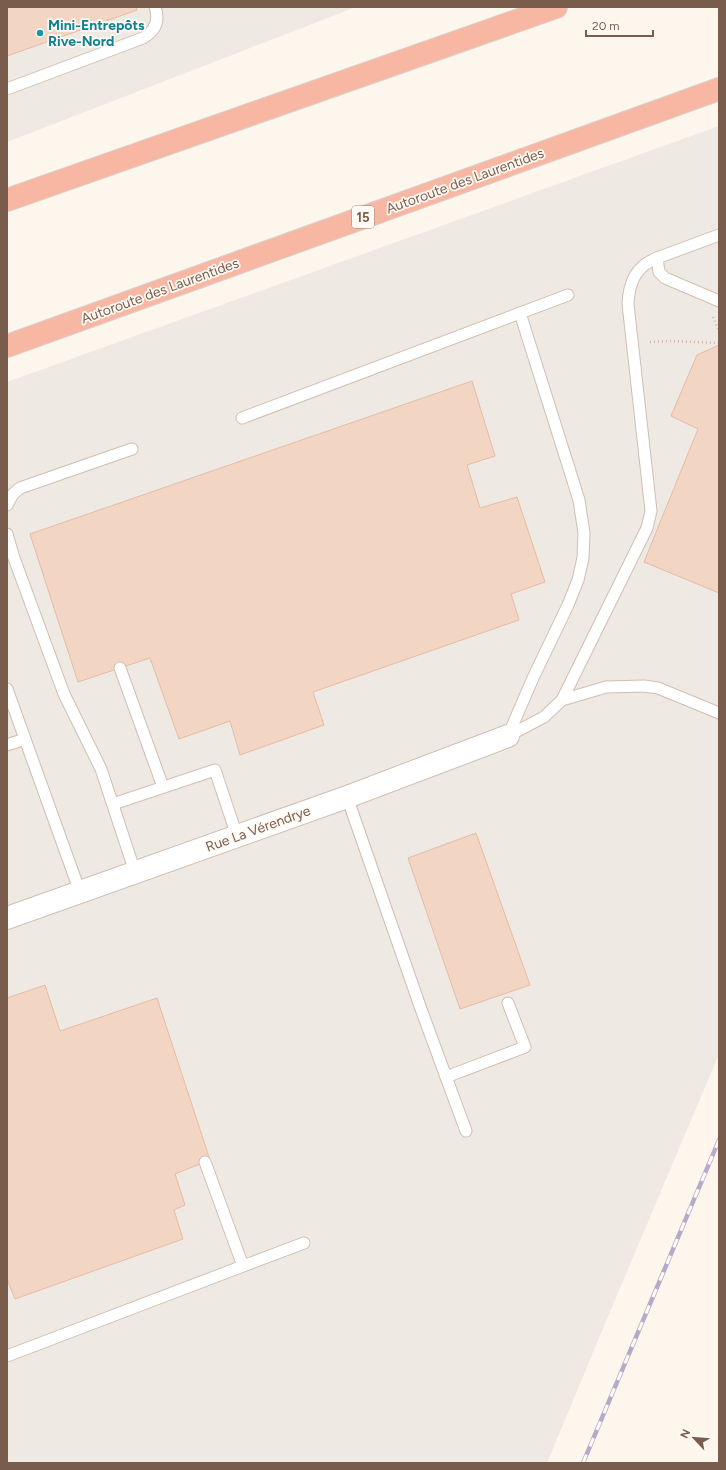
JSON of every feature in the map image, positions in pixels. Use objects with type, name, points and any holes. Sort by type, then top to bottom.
[{"type":"highway","points":[[7,200],[556,7]]},
{"type":"highway","name":"Autoroute des Laurentides","points":[[7,346],[719,89]]},
{"type":"street","name":"Rue La Vérendrye","points":[[7,918],[347,797],[508,736]]},
{"type":"lane","points":[[7,89],[150,34],[155,27],[157,19],[155,7]]},
{"type":"lane","points":[[508,736],[544,717],[562,700],[647,528],[650,519],[650,503],[628,304],[628,292],[633,278],[647,262],[719,235]]},
{"type":"lane","points":[[657,258],[659,272],[665,278],[719,301]]},
{"type":"lane","points":[[242,418],[568,295]]},
{"type":"lane","points":[[508,736],[578,580],[583,558],[584,533],[579,500],[520,314]]},
{"type":"lane","points":[[7,505],[13,494],[20,488],[132,449]]},
{"type":"lane","points":[[7,534],[14,558],[64,694],[101,769],[135,872]]},
{"type":"lane","points":[[120,668],[163,787]]},
{"type":"lane","points":[[562,700],[606,687],[644,686],[658,688],[719,713]]},
{"type":"lane","points":[[7,689],[80,892]]},
{"type":"lane","points":[[7,745],[25,739]]},
{"type":"lane","points":[[112,804],[215,770],[237,836]]},
{"type":"lane","points":[[347,797],[421,1009],[466,1131]]},
{"type":"lane","points":[[446,1077],[524,1047],[508,1003]]},
{"type":"lane","points":[[205,1162],[243,1266]]},
{"type":"lane","points":[[7,1356],[304,1243]]},
{"type":"path","points":[[712,314],[719,331]]},
{"type":"path","points":[[670,341],[719,343]]},
{"type":"shaded area","points":[[7,7],[356,7],[7,142]]},
{"type":"shaded area","points":[[719,126],[719,1054],[547,1463],[7,1463],[7,382]]},
{"type":"building","name":"Mini-Entrepôts Rive-Nord","points":[[7,7],[136,7],[137,10],[7,56]]},
{"type":"building","points":[[719,345],[719,593],[644,562],[698,429],[671,416],[697,355]]},
{"type":"building","points":[[472,381],[495,456],[467,465],[480,508],[517,497],[545,582],[511,594],[519,620],[313,692],[324,725],[240,755],[230,721],[179,739],[150,658],[78,682],[30,534]]},
{"type":"building","points":[[476,833],[530,985],[460,1009],[408,858]]},
{"type":"building","points":[[45,985],[60,1031],[157,998],[210,1160],[175,1174],[185,1205],[174,1210],[183,1239],[15,1299],[7,1279],[7,998]]},
{"type":"railway","points":[[583,1463],[719,1140]]},
{"type":"place","name":"Mini-Entrepôts Rive-Nord","points":[[40,33]]}]
